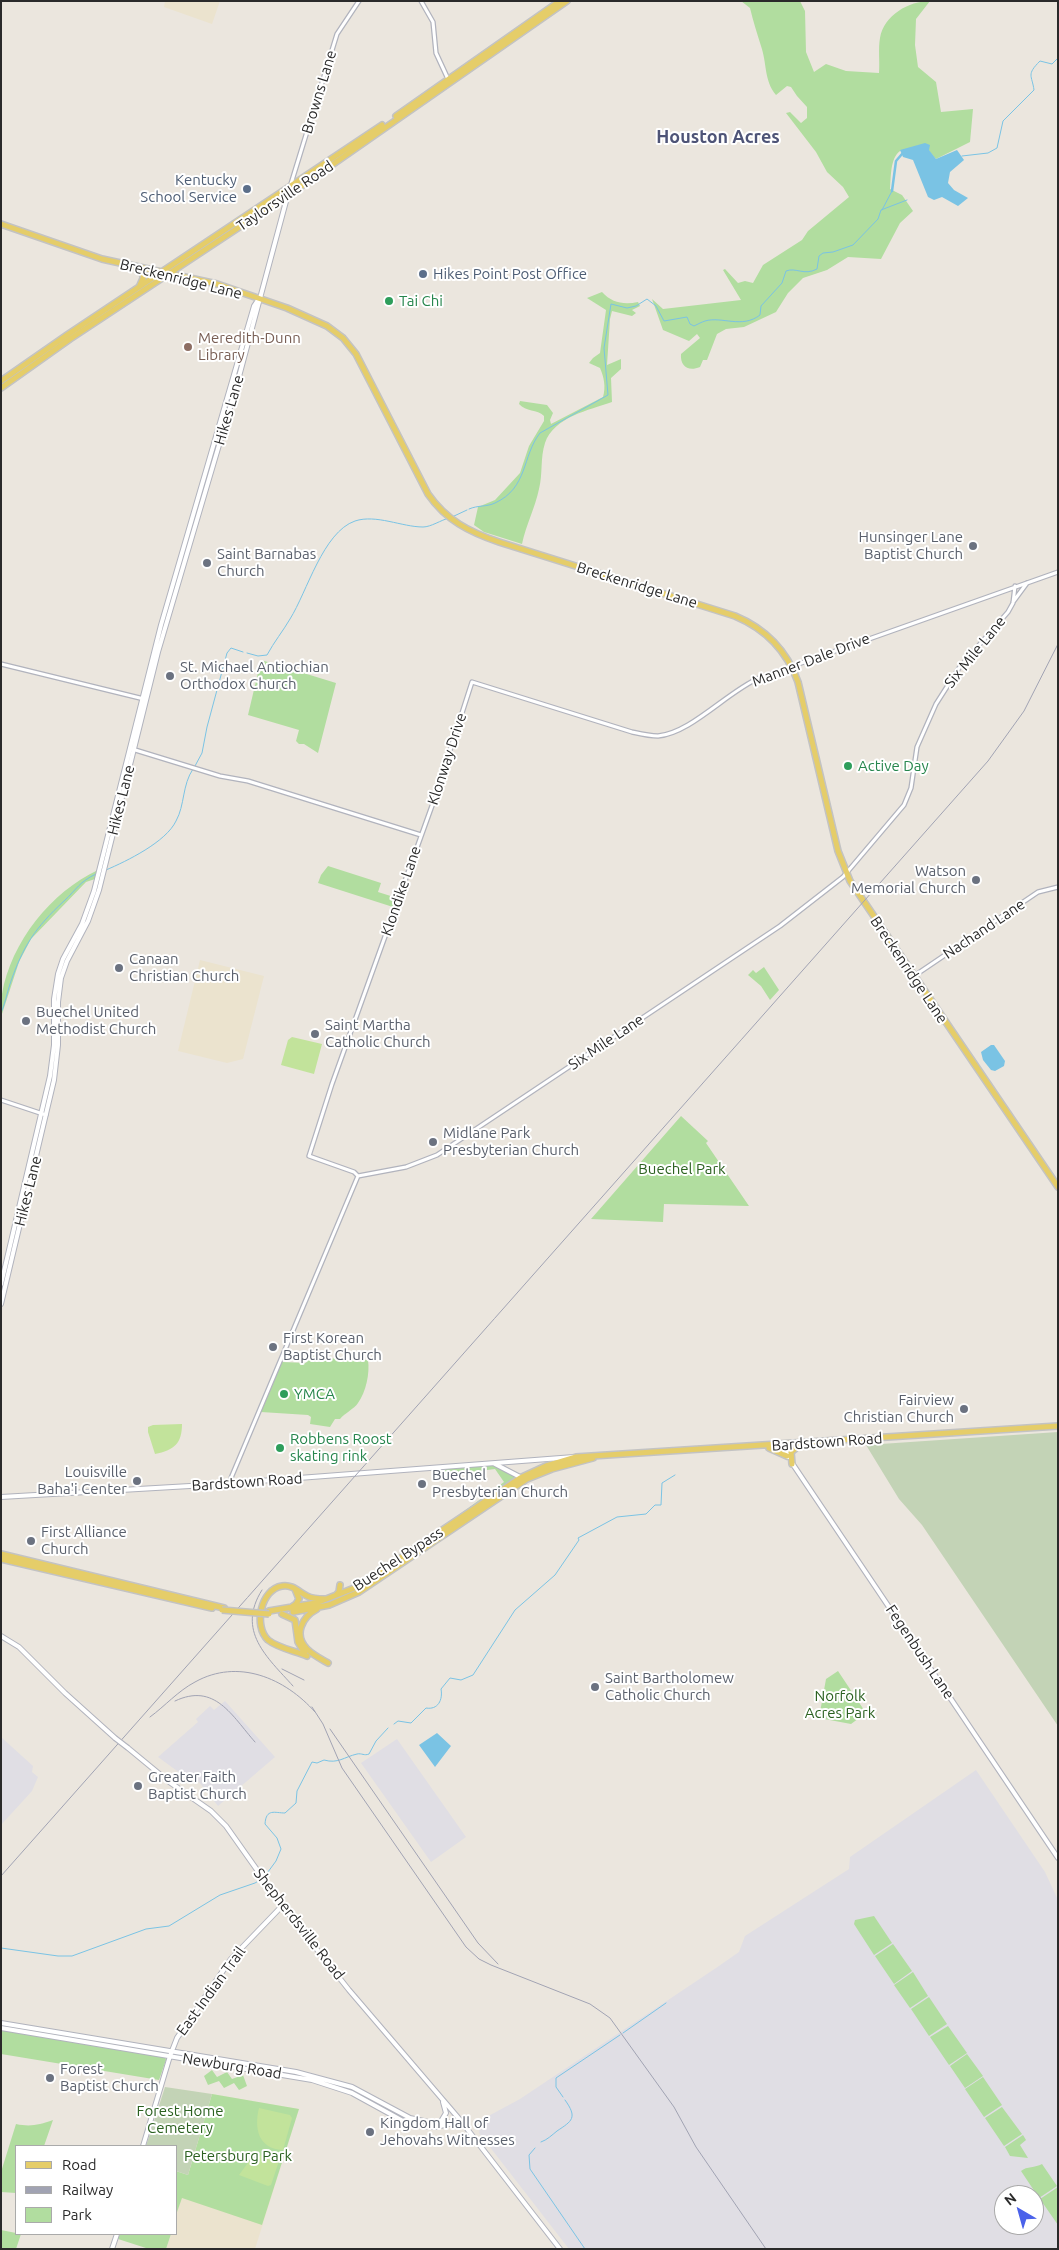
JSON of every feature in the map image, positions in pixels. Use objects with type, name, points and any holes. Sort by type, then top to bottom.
[{"type":"main road","name":"Taylorsville Road","points":[[1,381],[137,288],[180,265],[288,194],[560,1]]},
{"type":"main road","name":"Taylorsville Road","points":[[1,388],[289,187],[567,1]]},
{"type":"main road","name":"Hikes Lane","points":[[1,1304],[44,1114],[52,1066],[54,999],[58,974],[85,916],[102,870],[169,604],[234,394],[285,208],[289,187]]},
{"type":"main road","points":[[273,204],[285,208]]},
{"type":"main road","name":"Breckenridge Lane","points":[[1,224],[94,257],[217,284],[317,320],[334,330],[351,347],[368,374],[428,494],[444,514],[454,522],[482,537],[742,619],[772,640],[792,666],[802,694],[838,851],[846,873],[857,893],[1058,1188]]},
{"type":"main road","points":[[180,265],[179,270],[182,276]]},
{"type":"main road","points":[[136,267],[144,278],[137,288]]},
{"type":"main road","name":"Hikes Lane","points":[[131,749],[144,707],[144,699]]},
{"type":"main road","name":"Hikes Lane","points":[[1,1284],[56,1067],[61,978],[67,961],[88,921],[102,876],[102,870]]},
{"type":"main road","name":"Bardstown Road","points":[[542,1470],[596,1457],[1058,1426]]},
{"type":"main road","points":[[792,1464],[791,1452],[802,1444]]},
{"type":"main road","name":"Fegenbush Lane","points":[[784,1445],[787,1456],[792,1464],[1058,1858]]},
{"type":"main road","points":[[764,1446],[787,1456]]},
{"type":"main road","name":"Bardstown Road","points":[[1,1497],[232,1483],[540,1459],[576,1457],[584,1459]]},
{"type":"main road","name":"Buechel Bypass","points":[[283,1612],[332,1598],[372,1579],[520,1478],[576,1457]]},
{"type":"main road","points":[[540,1459],[542,1470]]},
{"type":"main road","points":[[493,1463],[527,1480]]},
{"type":"main road","name":"Buechel Bypass","points":[[1,1559],[223,1609],[269,1613],[323,1606],[348,1597],[374,1583],[542,1470]]},
{"type":"main road","points":[[458,1523],[481,1504]]},
{"type":"main road","name":"Buechel Bypass","points":[[1,1554],[223,1609]]},
{"type":"main road","points":[[295,1588],[298,1594],[298,1601],[283,1612],[295,1620],[298,1642],[307,1656],[270,1641],[265,1635],[260,1624],[264,1603],[272,1591],[283,1586],[295,1588],[311,1597],[332,1598],[339,1592],[340,1585]]},
{"type":"main road","points":[[323,1606],[304,1619],[300,1636],[308,1650],[328,1663]]},
{"type":"main road","name":"Shepherdsville Road","points":[[1,1636],[19,1647],[70,1698],[115,1738],[168,1781],[216,1815],[230,1830],[282,1906],[461,2121],[560,2249]]},
{"type":"main road","name":"East Indian Trail","points":[[144,2145],[172,2050],[190,2018],[231,1959],[282,1906]]},
{"type":"main road","name":"Newburg Road","points":[[1,2023],[172,2050],[324,2078],[353,2088],[410,2118],[440,2123],[454,2123]]},
{"type":"main road","name":"Newburg Road","points":[[1,2028],[263,2070],[328,2084],[352,2093],[418,2126],[436,2127],[461,2121]]},
{"type":"main road","points":[[440,2123],[446,2113],[442,2098]]},
{"type":"main road","points":[[112,2249],[117,2235]]},
{"type":"street","name":"Browns Lane","points":[[289,187],[338,34],[359,1]]},
{"type":"street","points":[[421,1],[433,22],[436,53],[449,81]]},
{"type":"street","points":[[294,173],[296,178],[303,179]]},
{"type":"street","points":[[1015,586],[1058,572]]},
{"type":"street","name":"Six Mile Lane","points":[[358,1176],[406,1167],[437,1155],[780,926],[846,873],[906,801],[912,783],[917,746],[942,692],[958,668],[1001,622],[1027,582]]},
{"type":"street","name":"Manner Dale Drive","points":[[472,682],[632,732],[658,736],[678,730],[751,681],[1015,586]]},
{"type":"street","name":"Six Mile Lane","points":[[1013,603],[1015,586]]},
{"type":"street","points":[[1,664],[144,699]]},
{"type":"street","name":"Klonway Drive","points":[[421,835],[472,682]]},
{"type":"street","name":"Klondike Lane","points":[[131,749],[193,768],[248,781],[421,835],[332,1084],[309,1156],[354,1172],[358,1176]]},
{"type":"street","name":"Nachand Lane","points":[[914,977],[1038,892],[1058,887]]},
{"type":"street","points":[[1,1100],[44,1114]]},
{"type":"street","points":[[232,1483],[232,1478],[261,1407],[358,1176]]},
{"type":"shaded area","points":[[165,1],[220,1],[212,24],[164,7]]},
{"type":"shaded area","points":[[200,960],[264,976],[243,1059],[227,1063],[178,1051]]},
{"type":"shaded area","points":[[225,1701],[275,1757],[218,1806],[199,1782],[184,1776],[158,1757],[198,1722],[196,1719],[210,1706],[214,1710]]},
{"type":"shaded area","points":[[1,1737],[33,1766],[32,1772],[38,1777],[32,1791],[1,1825]]},
{"type":"shaded area","points":[[397,1739],[466,1837],[431,1862],[361,1763]]},
{"type":"shaded area","points":[[976,1770],[1045,1872],[1058,1900],[1058,2249],[569,2249],[479,2133],[481,2120],[520,2099],[716,1968],[739,1952],[745,1936],[849,1869],[850,1857]]},
{"type":"shaded area","name":"Petersburg Park","points":[[212,2094],[299,2109],[255,2249],[166,2249],[171,2235],[178,2235],[178,2208]]},
{"type":"green space","points":[[741,1],[800,1],[805,11],[806,52],[814,72],[826,64],[846,71],[879,73],[879,47],[882,30],[892,16],[899,11],[914,4],[930,1],[916,19],[915,45],[918,67],[936,82],[941,112],[973,109],[970,142],[936,159],[922,145],[900,151],[894,158],[890,189],[902,195],[913,211],[900,223],[881,259],[848,257],[827,270],[803,278],[788,293],[776,312],[744,327],[726,329],[717,334],[707,360],[703,360],[700,367],[692,369],[683,365],[681,354],[700,338],[697,334],[689,341],[663,330],[652,299],[663,309],[741,300],[723,270],[725,269],[738,283],[745,281],[753,283],[763,265],[802,240],[808,231],[849,197],[843,187],[827,172],[816,152],[786,113],[790,112],[801,123],[807,118],[807,107],[791,87],[787,86],[776,95],[772,90],[750,8]]},
{"type":"green space","points":[[602,292],[614,301],[623,303],[638,302],[640,306],[632,310],[636,313],[632,316],[612,311],[607,365],[621,359],[621,369],[611,378],[612,402],[573,416],[556,427],[550,434],[543,449],[540,483],[522,544],[484,532],[474,525],[478,507],[495,500],[520,473],[529,446],[544,421],[544,416],[522,407],[519,404],[520,401],[547,405],[553,413],[550,420],[551,424],[603,397],[603,375],[600,368],[589,363],[600,353],[606,310],[587,298]]},
{"type":"green space","points":[[261,660],[336,683],[318,753],[296,741],[299,730],[248,715]]},
{"type":"green space","points":[[328,866],[381,883],[378,892],[397,898],[393,907],[318,883]]},
{"type":"green space","points":[[98,870],[95,879],[86,882],[31,939],[19,962],[1,1017],[1,997],[7,975],[14,956],[24,938],[49,905],[64,891]]},
{"type":"green space","points":[[764,967],[779,990],[770,1000],[761,986],[748,975],[753,970],[756,973]]},
{"type":"green space","points":[[292,1037],[322,1044],[314,1074],[281,1065],[288,1040]]},
{"type":"green space","name":"Buechel Park","points":[[681,1116],[708,1141],[706,1143],[749,1206],[664,1204],[663,1222],[591,1219]]},
{"type":"green space","name":"YMCA","points":[[310,1355],[322,1358],[368,1360],[367,1382],[361,1399],[356,1405],[340,1419],[335,1419],[330,1427],[310,1424],[311,1417],[308,1415],[261,1412],[282,1362],[306,1363]]},
{"type":"green space","points":[[182,1424],[182,1431],[176,1445],[155,1454],[148,1427],[153,1425]]},
{"type":"green space","points":[[1058,1432],[1058,1726],[922,1525],[899,1499],[866,1445]]},
{"type":"green space","points":[[487,1465],[497,1466],[515,1476],[515,1479],[456,1517],[504,1482],[495,1469],[487,1470]]},
{"type":"green space","points":[[482,1466],[482,1471],[447,1473],[444,1471],[446,1469]]},
{"type":"green space","name":"Norfolk Acres Park","points":[[838,1671],[866,1713],[851,1724],[819,1718],[826,1679]]},
{"type":"green space","points":[[874,1916],[892,1943],[874,1955],[854,1924],[855,1920]]},
{"type":"green space","points":[[893,1944],[912,1971],[894,1984],[875,1956]]},
{"type":"green space","points":[[913,1972],[928,1996],[910,2008],[894,1985]]},
{"type":"green space","points":[[929,1997],[947,2024],[929,2036],[911,2009]]},
{"type":"green space","points":[[948,2026],[967,2053],[949,2065],[930,2037]]},
{"type":"green space","points":[[1,2030],[165,2057],[166,2060],[159,2080],[1,2054]]},
{"type":"green space","points":[[967,2054],[983,2076],[965,2088],[950,2066]]},
{"type":"green space","points":[[212,2070],[217,2077],[227,2072],[232,2079],[243,2075],[247,2086],[239,2090],[234,2083],[224,2088],[219,2081],[208,2085],[204,2076]]},
{"type":"green space","points":[[983,2077],[1002,2105],[984,2117],[965,2089]]},
{"type":"green space","name":"Forest Home Cemetery","points":[[165,2087],[212,2094],[188,2175],[178,2172],[178,2145],[146,2145]]},
{"type":"green space","name":"Petersburg Park","points":[[212,2094],[299,2109],[262,2225],[182,2198],[178,2209],[178,2172],[188,2175]]},
{"type":"green space","points":[[1002,2107],[1022,2134],[1004,2146],[985,2118]]},
{"type":"green space","points":[[259,2108],[290,2115],[292,2118],[283,2150],[275,2149],[263,2142],[257,2123]]},
{"type":"green space","points":[[53,2120],[44,2145],[15,2145],[15,2193],[1,2192],[1,2172],[16,2124],[34,2125]]},
{"type":"green space","points":[[1023,2135],[1026,2140],[1020,2145],[1028,2158],[1010,2156],[1005,2147]]},
{"type":"green space","points":[[269,2152],[281,2155],[271,2185],[268,2186],[239,2175],[250,2160]]},
{"type":"green space","points":[[1042,2164],[1057,2186],[1044,2195],[1044,2185],[1030,2185],[1021,2171]]},
{"type":"green space","points":[[1058,2187],[1058,2225],[1044,2205],[1044,2196]]},
{"type":"green space","points":[[1,2230],[21,2235],[16,2249],[1,2249]]},
{"type":"green space","points":[[120,2235],[171,2235],[166,2249],[149,2249],[118,2239]]},
{"type":"water","points":[[925,143],[930,145],[929,150],[936,159],[957,150],[964,160],[950,172],[948,183],[954,190],[968,198],[958,206],[942,197],[934,200],[928,197],[913,160],[903,157],[900,150]]},
{"type":"water","points":[[994,1045],[1005,1061],[1004,1066],[995,1071],[991,1070],[983,1060],[981,1052]]},
{"type":"water","points":[[437,1733],[451,1746],[435,1767],[419,1745]]},
{"type":"waterway","points":[[962,156],[988,153],[997,148],[1003,121],[1034,90],[1031,75],[1033,69],[1040,61],[1052,64],[1058,58]]},
{"type":"waterway","points":[[892,191],[896,161],[902,154]]},
{"type":"waterway","points":[[882,210],[892,191]]},
{"type":"waterway","points":[[469,509],[489,505],[506,497],[519,480],[534,442],[540,433],[608,395],[604,348],[611,304],[627,308],[636,306],[647,299],[656,306],[664,321],[687,317],[690,324],[694,326],[712,320],[739,322],[753,319],[760,315],[761,306],[782,283],[786,271],[808,272],[817,269],[819,256],[823,253],[833,252],[853,245],[878,219],[881,210],[907,200]]},
{"type":"waterway","points":[[452,517],[467,510]]},
{"type":"waterway","points":[[247,653],[258,656],[267,655],[296,607],[325,550],[344,527],[363,519],[423,527],[449,518]]},
{"type":"waterway","points":[[195,766],[202,753],[227,653],[231,648],[243,652]]},
{"type":"waterway","points":[[106,870],[145,850],[171,829],[179,815],[189,775],[193,769]]},
{"type":"waterway","points":[[1,1013],[15,971],[31,938],[45,920],[78,886],[96,874]]},
{"type":"waterway","points":[[394,1724],[398,1721],[411,1723],[426,1708],[437,1706],[441,1697],[441,1689],[450,1678],[461,1680],[473,1675],[515,1610],[555,1575],[579,1540],[578,1538],[617,1517],[646,1514],[655,1505],[661,1505],[662,1483],[675,1475]]},
{"type":"waterway","points":[[265,1876],[276,1861],[281,1849],[277,1838],[265,1824],[269,1813],[285,1813],[296,1803],[297,1791],[312,1762],[317,1763],[324,1760],[337,1761],[357,1754],[369,1754],[376,1741],[388,1728]]},
{"type":"waterway","points":[[1,1948],[58,1956],[72,1956],[146,1929],[169,1926],[220,1895],[262,1879]]},
{"type":"waterway","points":[[623,2033],[666,2003]]},
{"type":"waterway","points":[[563,2097],[556,2087],[556,2078],[620,2035]]},
{"type":"waterway","points":[[541,2142],[570,2122],[572,2115],[565,2100]]},
{"type":"waterway","points":[[535,2148],[529,2155],[530,2169],[585,2249]]},
{"type":"railway","points":[[1,1876],[988,761],[1024,711],[1058,644]]},
{"type":"railway","points":[[262,1590],[255,1605],[252,1618],[254,1631],[265,1654],[293,1686]]},
{"type":"railway","points":[[282,1669],[304,1680]]},
{"type":"railway","points":[[150,1717],[195,1682],[211,1675],[228,1672],[260,1675],[275,1681],[303,1700],[315,1712]]},
{"type":"railway","points":[[175,1701],[189,1696],[201,1696],[212,1699],[230,1713],[255,1742]]},
{"type":"railway","points":[[312,1707],[323,1724],[342,1768],[466,1947],[479,1959],[491,1965],[590,2004],[610,2018],[674,2107],[696,2147],[766,2249]]},
{"type":"railway","points":[[330,1729],[478,1943],[498,1964]]},
{"type":"place","name":"Kentucky School Service","points":[[247,189]]},
{"type":"place","name":"Hikes Point Post Office","points":[[423,274]]},
{"type":"place","name":"Tai Chi","points":[[389,301]]},
{"type":"place","name":"Meredith-Dunn Library","points":[[188,347]]},
{"type":"place","name":"Hunsinger Lane Baptist Church","points":[[973,546]]},
{"type":"place","name":"Saint Barnabas Church","points":[[207,563]]},
{"type":"place","name":"St. Michael Antiochian Orthodox Church","points":[[170,676]]},
{"type":"place","name":"Active Day","points":[[848,766]]},
{"type":"place","name":"Watson Memorial Church","points":[[976,880]]},
{"type":"place","name":"Canaan Christian Church","points":[[119,968]]},
{"type":"place","name":"Buechel United Methodist Church","points":[[26,1021]]},
{"type":"place","name":"Saint Martha Catholic Church","points":[[315,1034]]},
{"type":"place","name":"Midlane Park Presbyterian Church","points":[[433,1142]]},
{"type":"place","name":"First Korean Baptist Church","points":[[273,1347]]},
{"type":"place","name":"YMCA","points":[[284,1394]]},
{"type":"place","name":"Fairview Christian Church","points":[[964,1409]]},
{"type":"place","name":"Robbens Roost skating rink","points":[[280,1448]]},
{"type":"place","name":"Louisville Baha'i Center","points":[[137,1481]]},
{"type":"place","name":"Buechel Presbyterian Church","points":[[422,1484]]},
{"type":"place","name":"First Alliance Church","points":[[31,1541]]},
{"type":"place","name":"Saint Bartholomew Catholic Church","points":[[595,1687]]},
{"type":"place","name":"Greater Faith Baptist Church","points":[[138,1786]]},
{"type":"place","name":"Forest Baptist Church","points":[[50,2078]]},
{"type":"place","name":"Kingdom Hall of Jehovahs Witnesses","points":[[370,2132]]},
{"type":"district","name":"Houston Acres","points":[[718,137]]}]
